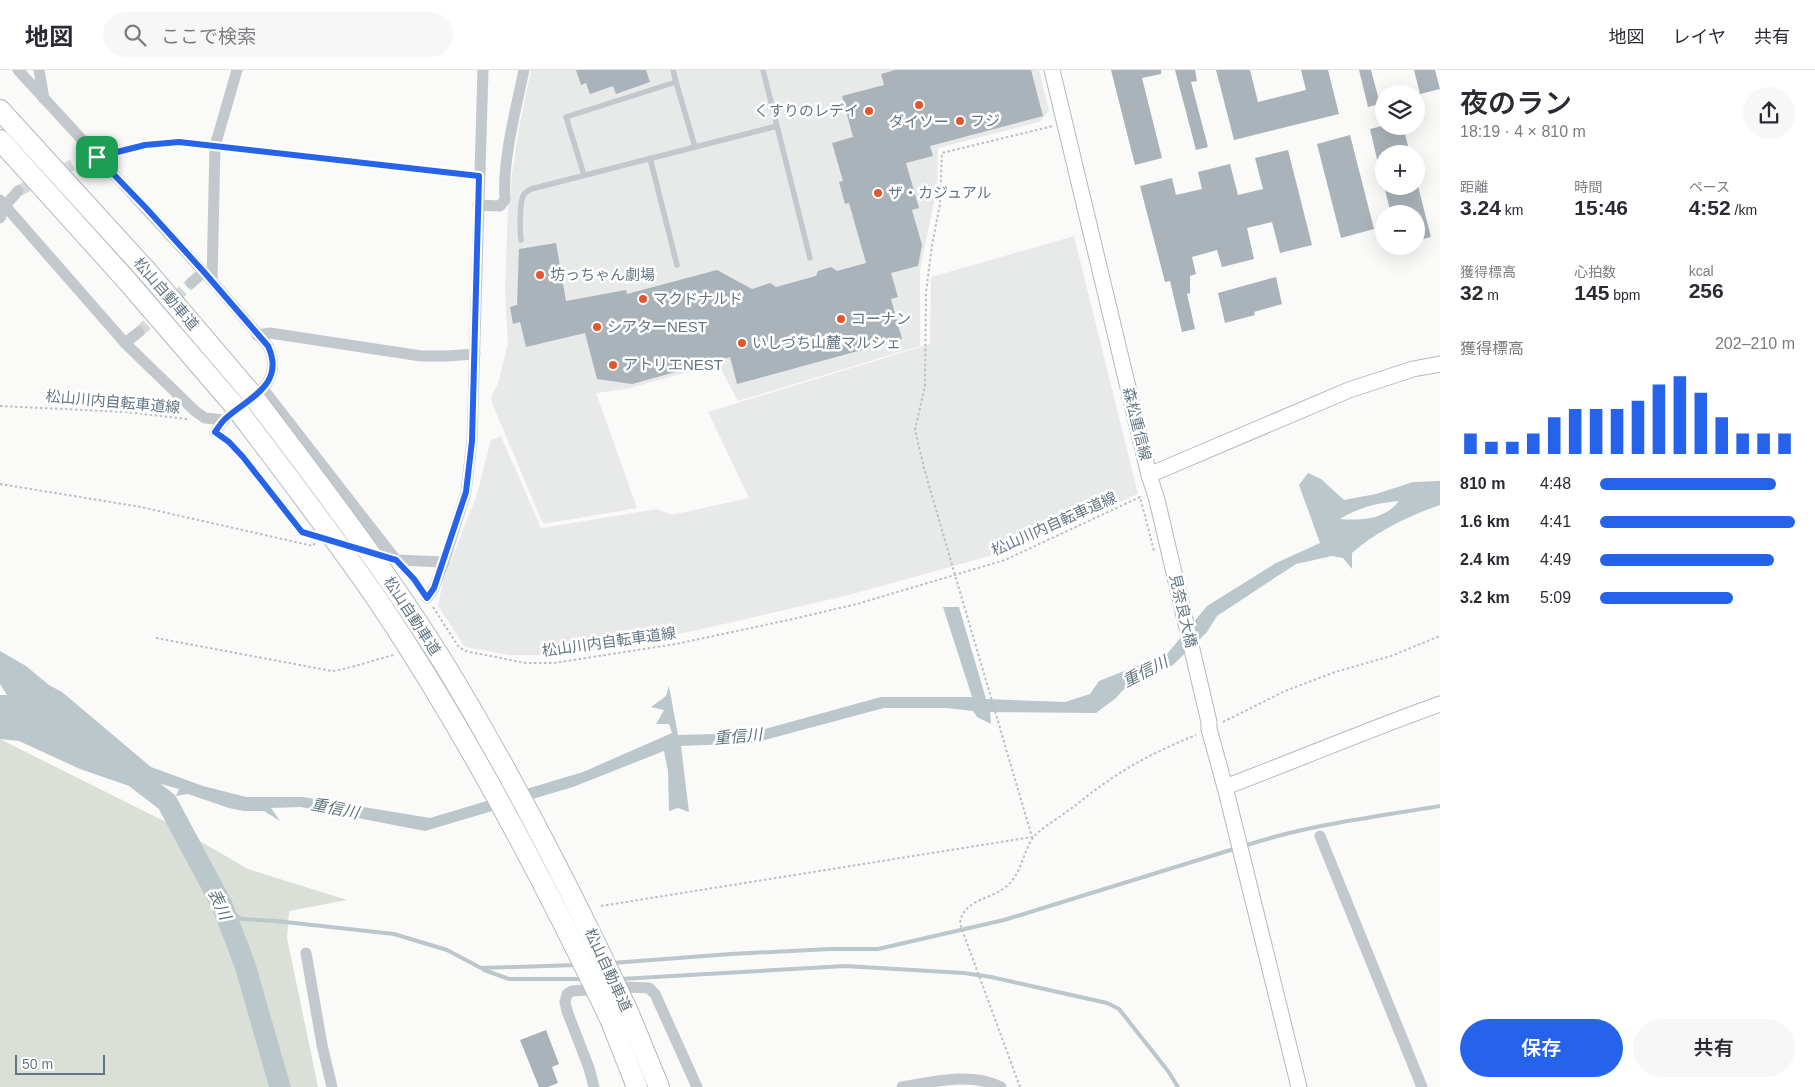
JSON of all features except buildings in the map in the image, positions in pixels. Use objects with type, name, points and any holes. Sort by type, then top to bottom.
[{"type":"highway","name":"松山自動車道","points":[[0,110],[256,390],[397,593],[447,669],[502,761],[556,863],[629,1014],[659,1087]]},
{"type":"highway","name":"松山自動車道","points":[[0,140],[122,274],[228,412],[317,515],[380,604],[483,770],[538,872],[611,1022],[637,1087]]},
{"type":"street","points":[[18,70],[91,158],[146,208],[268,346],[272,355],[272,375],[228,412],[215,432]]},
{"type":"street","points":[[39,70],[44,99]]},
{"type":"street","points":[[212,281],[215,146],[237,70]]},
{"type":"street","points":[[427,598],[434,588],[444,562],[466,492],[472,441],[483,70]]},
{"type":"street","points":[[478,205],[500,206],[505,200],[505,168],[524,70]]},
{"type":"street","name":"森松重信線","points":[[1052,70],[1149,475],[1349,390],[1396,374],[1440,364]]},
{"type":"street","points":[[0,218],[3,203],[18,192]]},
{"type":"street","points":[[3,203],[125,343],[195,411],[204,418],[228,412]]},
{"type":"street","points":[[191,283],[204,272]]},
{"type":"street","points":[[125,343],[139,332]]},
{"type":"street","points":[[257,335],[270,333],[421,356],[475,354]]},
{"type":"street","points":[[256,390],[396,560],[444,562]]},
{"type":"street","name":"見奈良大橋","points":[[1149,475],[1157,500],[1206,728],[1225,787],[1299,1087]]},
{"type":"street","points":[[1225,787],[1377,726],[1440,704]]},
{"type":"street","points":[[1320,836],[1422,1087]]},
{"type":"street","points":[[306,953],[322,1044],[332,1087]]},
{"type":"street","points":[[594,1087],[589,1068],[567,1011],[565,1002],[567,994],[582,989],[628,987],[649,988],[655,994],[697,1087]]},
{"type":"street","points":[[902,1087],[964,1079],[981,1080],[1001,1087]]},
{"type":"lane","points":[[673,70],[695,147]]},
{"type":"lane","points":[[763,70],[810,258]]},
{"type":"lane","points":[[584,175],[566,117],[676,82]]},
{"type":"lane","points":[[521,240],[522,198],[525,193],[536,188],[777,126]]},
{"type":"lane","points":[[650,158],[677,265]]},
{"type":"path","points":[[1020,1087],[960,924],[960,916],[971,904],[1002,890],[1010,883],[1018,872],[1032,837],[924,468],[915,430],[925,386],[926,292],[940,204],[942,153],[1065,123]]},
{"type":"path","points":[[91,158],[145,145],[179,142],[479,176]]},
{"type":"path","name":"松山川内自転車道線","points":[[0,406],[126,412],[195,421]]},
{"type":"path","points":[[0,484],[141,507],[313,546],[319,537],[302,532],[243,457],[229,442],[215,432]]},
{"type":"path","name":"松山川内自転車道線","points":[[396,560],[414,579],[458,646],[465,650],[526,663],[554,663],[676,644],[774,624],[857,604],[1005,560],[1140,498],[1142,505]]},
{"type":"path","points":[[601,906],[1032,837],[1105,783],[1139,761],[1168,746],[1284,692],[1335,672],[1391,656],[1440,636]]},
{"type":"path","points":[[156,638],[332,671],[351,668],[373,660]]},
{"type":"shaded area","points":[[531,70],[1039,70],[1049,111],[1040,122],[938,148],[937,188],[920,270],[920,346],[738,401],[718,364],[626,389],[596,393],[637,508],[543,524],[491,397],[498,384],[508,343],[505,293],[508,206],[510,203],[519,128]]},
{"type":"shaded area","points":[[1074,236],[1138,494],[993,555],[849,595],[698,630],[585,652],[555,655],[510,655],[465,647],[438,606],[443,581],[476,497],[491,440],[501,436],[541,528],[657,509],[671,515],[749,498],[708,412],[930,344],[931,277]]},
{"type":"shaded area","points":[[0,739],[172,825],[248,869],[347,900],[289,911],[287,938],[318,1087],[0,1087]]},
{"type":"water","name":"重信川","points":[[1308,473],[1321,479],[1344,500],[1376,494],[1413,482],[1440,481],[1440,505],[1393,525],[1362,545],[1352,553],[1352,569],[1343,558],[1332,556],[1296,564],[1217,616],[1207,632],[1173,665],[1123,690],[1116,698],[1096,713],[990,712],[991,724],[977,717],[973,711],[947,708],[884,708],[754,743],[681,746],[689,812],[678,808],[669,811],[668,771],[664,751],[573,787],[425,831],[301,807],[271,808],[280,821],[264,811],[244,811],[229,808],[188,794],[176,796],[179,789],[161,784],[135,788],[80,769],[19,741],[0,739],[0,695],[7,695],[0,684],[0,651],[26,666],[49,685],[62,692],[151,767],[203,786],[246,797],[303,797],[430,818],[583,772],[672,733],[669,724],[656,724],[664,710],[651,707],[666,696],[669,686],[678,735],[750,733],[881,697],[972,697],[943,607],[959,607],[986,699],[1065,702],[1090,694],[1099,681],[1167,654],[1207,606],[1276,563],[1320,543],[1299,485]],"holes":[[[1399,501],[1393,507],[1373,518],[1357,520],[1340,519],[1354,511],[1369,506]]]},
{"type":"waterway","name":"表川","points":[[124,769],[167,802],[222,905],[245,965],[280,1087]]},
{"type":"waterway","points":[[1244,846],[1316,827],[1440,806]]},
{"type":"waterway","points":[[612,963],[731,954],[830,949],[878,949],[1004,920],[1237,848]]},
{"type":"waterway","points":[[222,905],[241,919],[394,934],[447,950],[481,968],[577,965]]},
{"type":"waterway","points":[[620,979],[845,966],[964,973],[991,977],[1107,1003],[1119,1009],[1168,1071],[1178,1087]]},
{"type":"waterway","points":[[484,970],[509,979],[583,979]]},
{"type":"tunnel","points":[[18,191],[85,159]]},
{"type":"tunnel","points":[[139,332],[191,283]]},
{"type":"place","name":"ダイソー","points":[[919,105]]},
{"type":"place","name":"くすりのレデイ","points":[[869,111]]},
{"type":"place","name":"フジ","points":[[960,121]]},
{"type":"place","name":"ザ・カジュアル","points":[[878,193]]},
{"type":"place","name":"坊っちゃん劇場","points":[[540,275]]},
{"type":"place","name":"マクドナルド","points":[[643,299]]},
{"type":"place","name":"コーナン","points":[[841,319]]},
{"type":"place","name":"シアターNEST","points":[[597,327]]},
{"type":"place","name":"いしづち山麓マルシェ","points":[[742,343]]},
{"type":"place","name":"アトリエNEST","points":[[613,365]]},
{"type":"route","points":[[179,142],[479,176],[472,441],[466,492],[444,562],[434,588],[427,598],[414,579],[396,560],[302,532],[243,457],[229,442],[215,432],[224,420],[264,389],[272,375],[272,355],[268,346],[212,281],[97,157],[145,145],[179,142]]}]
